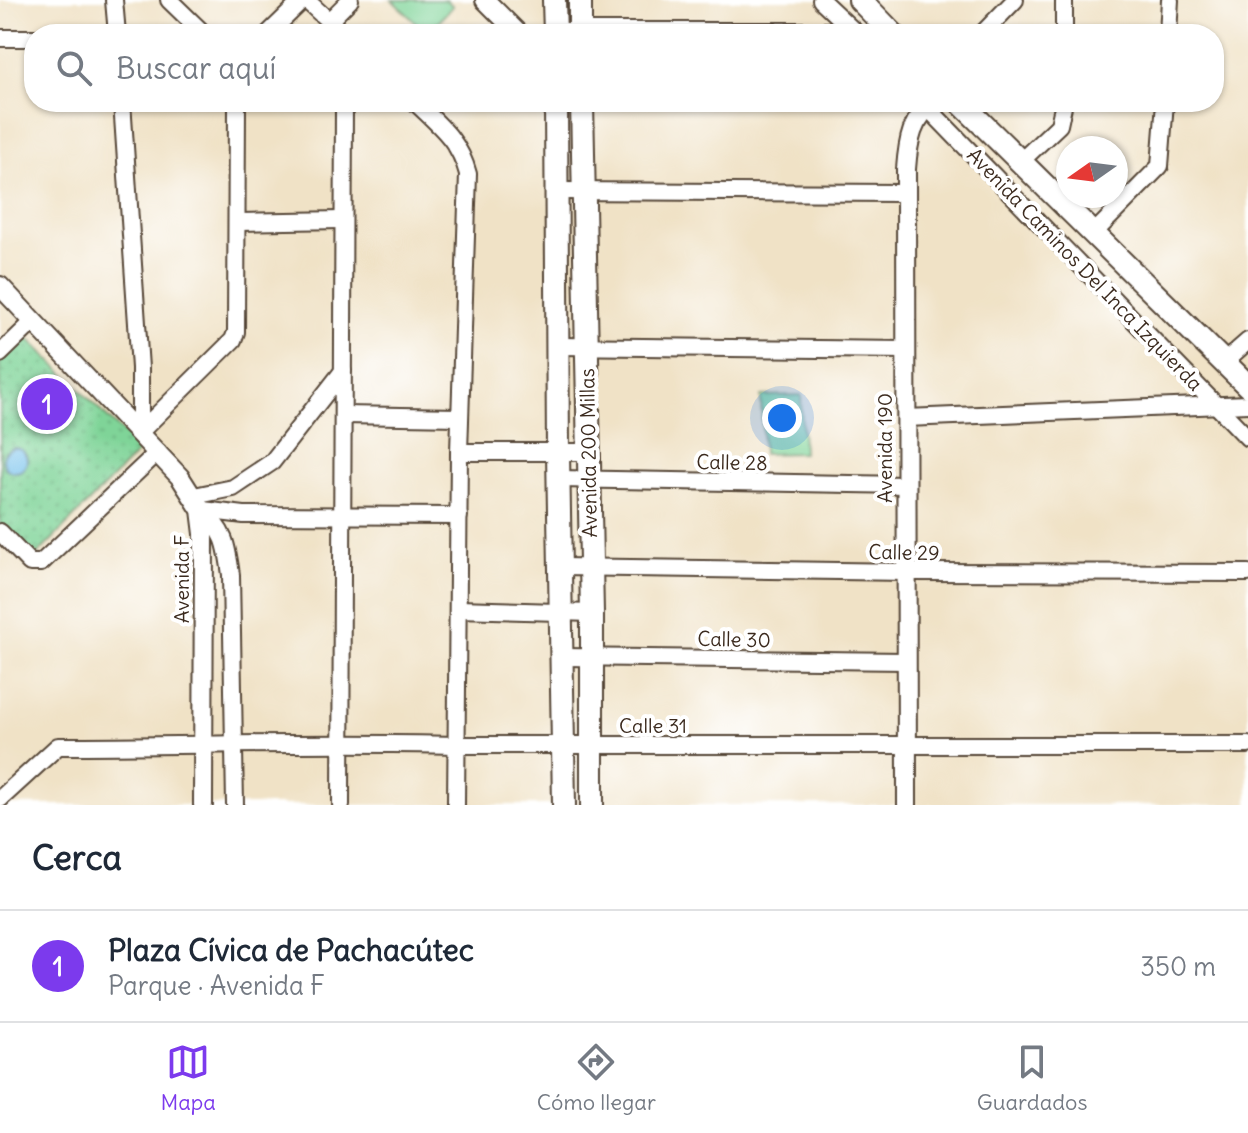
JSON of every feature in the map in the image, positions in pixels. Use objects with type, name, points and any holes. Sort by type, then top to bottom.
[{"type":"main road","points":[[554,0],[555,24]]},
{"type":"main road","points":[[580,0],[580,24]]},
{"type":"main road","points":[[860,0],[883,24]]},
{"type":"main road","name":"Avenida 200 Millas","points":[[556,112],[564,805]]},
{"type":"main road","name":"Avenida 200 Millas","points":[[582,112],[592,613],[592,805]]},
{"type":"main road","name":"Avenida Caminos Del Inca Izquierda","points":[[970,112],[1248,386]]},
{"type":"street","points":[[114,0],[116,24]]},
{"type":"street","points":[[169,0],[194,24]]},
{"type":"street","points":[[279,24],[305,0],[332,24]]},
{"type":"street","points":[[329,21],[350,0]]},
{"type":"street","points":[[485,0],[509,24]]},
{"type":"street","points":[[821,0],[846,24]]},
{"type":"street","points":[[1064,0],[1064,24]]},
{"type":"street","points":[[1169,24],[1170,0]]},
{"type":"street","points":[[991,24],[1008,4]]},
{"type":"street","points":[[0,38],[24,38]]},
{"type":"street","points":[[123,112],[140,368],[140,432]]},
{"type":"street","points":[[140,432],[233,340],[237,323],[237,112]]},
{"type":"street","points":[[341,805],[344,112]]},
{"type":"street","points":[[426,112],[455,140],[468,174],[459,452],[456,805]]},
{"type":"street","name":"Avenida 190","points":[[907,805],[905,193],[911,134],[923,112]]},
{"type":"street","name":"Avenida Caminos Del Inca Izquierda","points":[[936,112],[1248,438]]},
{"type":"street","points":[[1020,162],[1059,125],[1062,112]]},
{"type":"street","points":[[1093,234],[1160,166],[1164,112]]},
{"type":"street","points":[[557,191],[905,193]]},
{"type":"street","points":[[238,222],[342,220]]},
{"type":"street","points":[[0,286],[140,432],[218,524],[227,548],[231,575],[235,805]]},
{"type":"street","points":[[0,354],[34,321]]},
{"type":"street","points":[[1224,362],[1248,341]]},
{"type":"street","points":[[557,346],[906,350]]},
{"type":"street","points":[[198,503],[233,488],[272,462],[343,371]]},
{"type":"street","points":[[906,418],[1248,404]]},
{"type":"street","points":[[343,415],[460,417]]},
{"type":"street","points":[[0,532],[30,563],[41,563],[158,452]]},
{"type":"street","points":[[459,452],[588,452]]},
{"type":"street","name":"Calle 28","points":[[558,479],[906,485]]},
{"type":"street","points":[[198,503],[244,515],[459,516]]},
{"type":"street","name":"Avenida F","points":[[198,503],[204,534],[203,805]]},
{"type":"street","name":"Calle 29","points":[[560,567],[1248,573]]},
{"type":"street","points":[[458,609],[592,613]]},
{"type":"street","name":"Calle 30","points":[[562,657],[907,661]]},
{"type":"street","name":"Calle 31","points":[[0,799],[58,746],[341,742],[457,745],[1248,745]]},
{"type":"green space","points":[[392,0],[446,0],[453,6],[436,24],[417,24]]},
{"type":"green space","points":[[25,335],[140,450],[34,558],[0,524],[0,359]]},
{"type":"green space","points":[[801,395],[803,453],[763,454],[761,396]]},
{"type":"water","points":[[15,448],[24,451],[27,460],[24,469],[15,472],[6,469],[3,460],[6,451]]},
{"type":"place","name":"Plaza Cívica de Pachacútec","points":[[47,404]]}]
